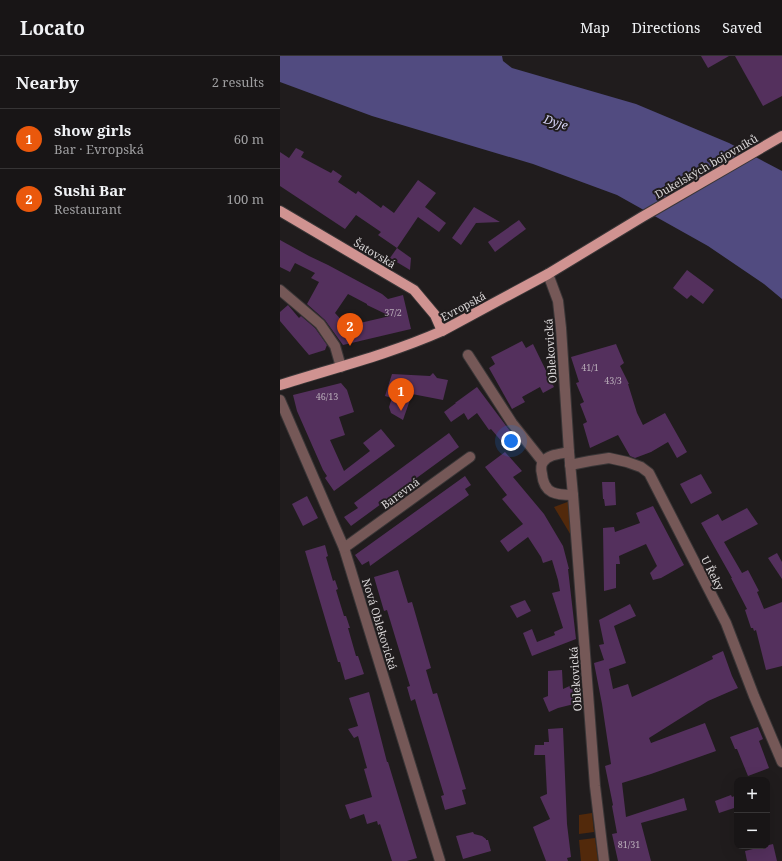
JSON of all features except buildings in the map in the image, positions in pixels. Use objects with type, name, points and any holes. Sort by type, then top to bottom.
[{"type":"main road","name":"Dukelských bojovníků","points":[[642,217],[782,136]]},
{"type":"main road","name":"Šatovská","points":[[280,211],[414,290],[435,316],[442,331]]},
{"type":"main road","name":"Evropská","points":[[280,385],[369,358],[427,338],[548,274],[642,217]]},
{"type":"street","name":"Oblekovická","points":[[548,274],[558,301],[561,328],[594,786],[604,861]]},
{"type":"street","points":[[280,290],[320,324],[335,346],[341,366]]},
{"type":"street","points":[[468,356],[512,423],[543,462]]},
{"type":"street","name":"Nová Oblekovická","points":[[280,400],[344,548],[440,861]]},
{"type":"street","points":[[569,452],[552,455],[543,462],[541,468],[542,481],[549,490],[561,495],[573,495]]},
{"type":"street","name":"Barevná","points":[[344,548],[470,457]]},
{"type":"street","name":"U Řeky","points":[[570,465],[590,460],[609,458],[641,467],[649,473],[726,623],[754,696],[782,762]]},
{"type":"shaded area","points":[[570,501],[572,537],[554,507]]},
{"type":"shaded area","points":[[592,813],[594,832],[579,834],[579,815]]},
{"type":"shaded area","points":[[595,838],[598,861],[581,861],[579,840]]},
{"type":"water","name":"Dyje","points":[[280,56],[502,56],[503,61],[512,68],[636,104],[729,143],[782,171],[782,299],[764,284],[708,246],[617,195],[533,164],[372,116],[280,82]]},
{"type":"place","name":"Sushi Bar","points":[[350,346]]},
{"type":"place","name":"show girls","points":[[401,411]]}]
